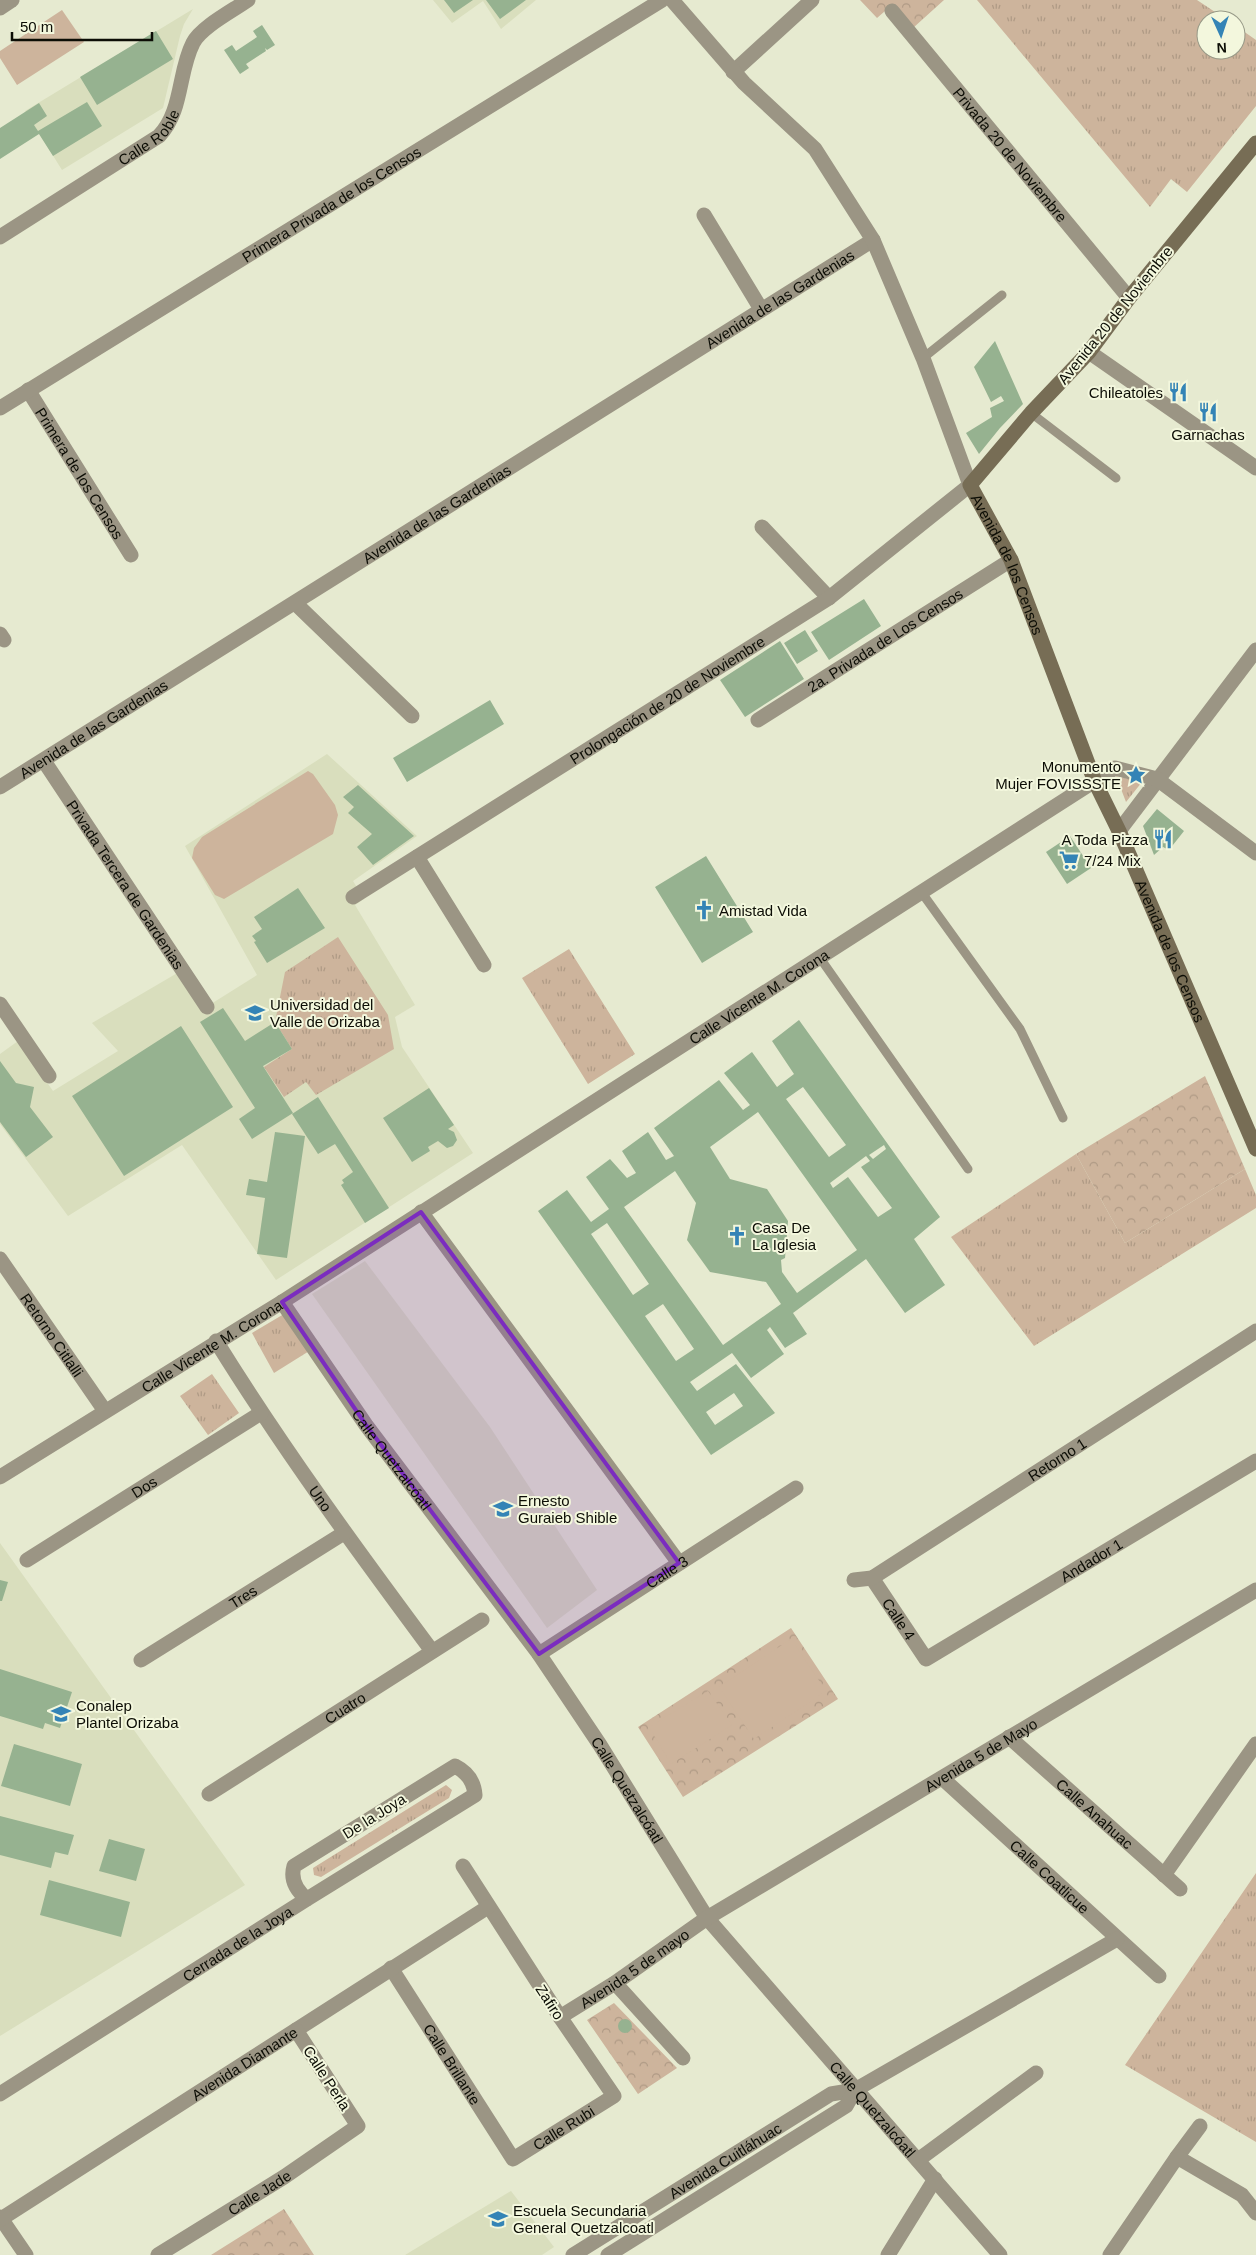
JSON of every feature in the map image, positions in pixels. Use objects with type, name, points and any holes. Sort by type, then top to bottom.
[{"type":"street","points":[[0,8],[12,0]]},
{"type":"street","name":"Calle Roble","points":[[0,236],[159,136],[167,128],[173,116],[193,42],[204,30],[248,0]]},
{"type":"street","name":"Primera Privada de los Censos","points":[[0,408],[662,0]]},
{"type":"street","name":"Avenida de los Censos","points":[[672,0],[733,72],[815,149],[872,240],[923,358],[970,485],[1011,560],[1095,782],[1119,832],[1256,1150]]},
{"type":"street","points":[[733,72],[812,0]]},
{"type":"street","name":"Privada 20 de Noviembre","points":[[892,11],[1129,298]]},
{"type":"street","name":"Avenida 20 de Noviembre","points":[[970,485],[1031,413],[1089,352],[1129,298],[1256,142]]},
{"type":"street","points":[[704,215],[761,309]]},
{"type":"street","name":"Avenida de las Gardenias","points":[[0,787],[872,240]]},
{"type":"street","points":[[1089,352],[1256,468]]},
{"type":"street","name":"Primera de los Censos","points":[[28,390],[131,555]]},
{"type":"street","name":"Prolongación de 20 de Noviembre","points":[[353,897],[829,598],[970,485]]},
{"type":"street","points":[[762,527],[829,598]]},
{"type":"street","name":"2a. Privada de Los Censos","points":[[758,720],[1011,560]]},
{"type":"street","points":[[295,603],[412,716]]},
{"type":"street","points":[[1119,832],[1157,779],[1256,650]]},
{"type":"street","name":"Privada Tercera de Gardenias","points":[[44,761],[207,1007]]},
{"type":"street","name":"Calle Vicente M. Corona","points":[[0,1477],[216,1341],[282,1302],[1115,768],[1157,779]]},
{"type":"street","points":[[1157,779],[1256,853]]},
{"type":"street","points":[[416,857],[484,965]]},
{"type":"street","points":[[0,1004],[49,1076]]},
{"type":"street","points":[[421,1212],[678,1563]]},
{"type":"street","name":"Retorno Citlalli","points":[[0,1259],[105,1411]]},
{"type":"street","name":"Calle Quetzalcóatl","points":[[282,1302],[366,1424],[539,1654],[600,1745],[707,1918],[1000,2255]]},
{"type":"street","name":"Retorno 1","points":[[854,1580],[872,1578],[1256,1331]]},
{"type":"street","name":"Uno","points":[[216,1341],[260,1413],[344,1533],[432,1651]]},
{"type":"street","name":"Dos","points":[[27,1560],[260,1413]]},
{"type":"street","name":"Andador 1","points":[[926,1659],[1256,1461]]},
{"type":"street","name":"Calle 3","points":[[539,1654],[796,1488]]},
{"type":"street","name":"Tres","points":[[142,1660],[344,1533]]},
{"type":"street","name":"Calle 4","points":[[872,1578],[926,1659]]},
{"type":"street","name":"Avenida 5 de Mayo","points":[[707,1918],[1256,1590]]},
{"type":"street","name":"Cuatro","points":[[209,1794],[482,1620]]},
{"type":"street","name":"Calle Anahuac","points":[[1009,1737],[1180,1889]]},
{"type":"street","points":[[1164,1875],[1256,1744]]},
{"type":"street","name":"De la Joya","points":[[307,1899],[295,1884],[292,1875],[294,1866],[455,1766],[472,1781],[475,1795]]},
{"type":"street","name":"Calle Coatlicue","points":[[942,1778],[1159,1976]]},
{"type":"street","name":"Cerrada de la Joya","points":[[0,2094],[475,1795]]},
{"type":"street","name":"Zafiro","points":[[464,1866],[488,1907],[614,2096]]},
{"type":"street","name":"Avenida Diamante","points":[[0,2218],[488,1907]]},
{"type":"street","name":"Avenida 5 de mayo","points":[[560,2017],[615,1983],[707,1918]]},
{"type":"street","name":"Avenida Cuitláhuac","points":[[573,2255],[831,2094],[856,2090],[1118,1939]]},
{"type":"street","name":"Calle Brillante","points":[[392,1968],[513,2159]]},
{"type":"street","points":[[615,1983],[683,2058]]},
{"type":"street","name":"Calle Perla","points":[[296,2030],[358,2126]]},
{"type":"street","points":[[918,2160],[1036,2073]]},
{"type":"street","name":"Avenida Cuitláhuac","points":[[608,2255],[846,2106],[856,2090]]},
{"type":"street","name":"Calle Rubi","points":[[513,2159],[614,2096]]},
{"type":"street","name":"Calle Jade","points":[[158,2255],[284,2177],[358,2126]]},
{"type":"street","points":[[1110,2255],[1177,2156],[1200,2126]]},
{"type":"street","points":[[1177,2156],[1242,2195],[1256,2213]]},
{"type":"street","points":[[888,2255],[935,2178]]},
{"type":"street","points":[[0,2218],[20,2253]]},
{"type":"lane","points":[[923,358],[1002,294]]},
{"type":"lane","points":[[1031,413],[1116,478]]},
{"type":"lane","points":[[922,893],[1020,1029],[1063,1118]]},
{"type":"lane","points":[[820,958],[968,1169]]},
{"type":"highlighted area","points":[[421,1212],[679,1563],[539,1654],[366,1425],[282,1302]]},
{"type":"shaded area","points":[[433,0],[536,0],[501,29],[483,1],[452,23]]},
{"type":"shaded area","points":[[193,9],[184,24],[180,36],[163,108],[62,170],[25,111]]},
{"type":"shaded area","name":"Universidad del Valle de Orizaba","points":[[327,754],[417,836],[353,881],[364,899],[355,905],[415,1005],[395,1017],[402,1047],[473,1153],[276,1280],[182,1145],[68,1216],[0,1124],[0,1054],[18,1041],[53,1091],[118,1051],[92,1023],[179,972],[203,1009],[257,975],[185,846]]},
{"type":"shaded area","name":"Ernesto Guraieb Shible","points":[[365,1261],[490,1427],[597,1590],[547,1628],[312,1294]]},
{"type":"shaded area","name":"Conalep Plantel Orizaba","points":[[0,1543],[245,1885],[0,2036]]},
{"type":"shaded area","name":"Escuela Secundaria General Quetzalcoatl","points":[[511,2191],[554,2247],[542,2255],[405,2255]]},
{"type":"green space","points":[[860,0],[944,0],[913,28],[892,5],[877,18]]},
{"type":"green space","points":[[977,0],[1197,0],[1212,10],[1196,10],[1196,60],[1246,60],[1246,33],[1256,40],[1256,106],[1187,192],[1171,179],[1150,207]]},
{"type":"green space","points":[[62,10],[84,42],[17,85],[0,58],[0,51]]},
{"type":"green space","points":[[308,771],[313,774],[335,805],[338,815],[333,834],[224,899],[215,895],[192,858],[194,848],[202,837]]},
{"type":"green space","points":[[1116,776],[1142,782],[1126,802]]},
{"type":"green space","points":[[338,937],[388,1015],[394,1049],[316,1095],[306,1082],[284,1097],[264,1067],[292,1049],[275,1022],[285,972]]},
{"type":"green space","points":[[569,949],[635,1054],[588,1084],[522,978]]},
{"type":"green space","points":[[1205,1076],[1245,1169],[1125,1243],[1076,1154]]},
{"type":"green space","points":[[1076,1154],[1125,1243],[1245,1169],[1256,1195],[1256,1208],[1034,1346],[951,1237]]},
{"type":"green space","points":[[289,1311],[314,1348],[274,1373],[252,1333]]},
{"type":"green space","points":[[212,1374],[239,1413],[208,1435],[180,1396]]},
{"type":"green space","points":[[791,1628],[838,1699],[683,1797],[638,1727]]},
{"type":"green space","points":[[791,1639],[826,1691],[754,1739],[719,1687]]},
{"type":"green space","points":[[708,1691],[732,1725],[671,1764],[649,1727]]},
{"type":"green space","points":[[446,1785],[452,1790],[449,1798],[321,1877],[314,1875],[313,1868]]},
{"type":"green space","points":[[1256,1873],[1256,2142],[1125,2065]]},
{"type":"green space","points":[[614,2003],[677,2068],[638,2094],[587,2020]]},
{"type":"green space","points":[[284,2209],[314,2255],[211,2255]]},
{"type":"building","points":[[444,0],[473,0],[454,13]]},
{"type":"building","points":[[486,0],[526,0],[500,19]]},
{"type":"building","points":[[262,25],[275,45],[267,50],[265,48],[266,51],[246,64],[249,68],[240,74],[224,50],[232,45],[236,51],[257,37],[253,31]]},
{"type":"building","points":[[156,31],[173,59],[97,105],[80,77]]},
{"type":"building","points":[[87,102],[102,126],[53,156],[39,134],[0,159],[0,128],[39,103],[47,116],[34,125],[38,131]]},
{"type":"building","points":[[995,341],[1023,404],[979,454],[966,433],[992,417],[990,408],[1004,401],[1001,396],[991,402],[974,367]]},
{"type":"building","points":[[864,599],[881,626],[829,660],[811,632]]},
{"type":"building","points":[[805,630],[818,651],[797,664],[784,643]]},
{"type":"building","points":[[780,641],[804,679],[745,717],[720,680]]},
{"type":"building","points":[[490,700],[504,724],[407,782],[393,758]]},
{"type":"building","points":[[358,785],[414,836],[373,865],[357,847],[372,834],[348,813],[354,807],[343,797]]},
{"type":"building","name":"A Toda Pizza","points":[[1157,809],[1184,831],[1169,850],[1163,847],[1154,855],[1143,826]]},
{"type":"building","name":"7/24 Mix","points":[[1070,836],[1091,868],[1067,884],[1046,852]]},
{"type":"building","name":"Amistad Vida","points":[[706,856],[753,932],[702,963],[655,887]]},
{"type":"building","points":[[298,888],[325,928],[267,963],[252,936],[262,929],[254,917]]},
{"type":"building","points":[[223,1008],[245,1041],[275,1022],[292,1049],[263,1066],[293,1113],[252,1139],[239,1119],[255,1108],[200,1022]]},
{"type":"building","name":"Casa De La Iglesia","points":[[799,1020],[940,1217],[914,1239],[945,1285],[905,1313],[866,1259],[793,1313],[807,1334],[785,1348],[770,1327],[767,1330],[784,1354],[751,1378],[732,1353],[690,1382],[697,1391],[736,1364],[775,1413],[711,1455],[538,1211],[567,1190],[591,1222],[609,1209],[586,1177],[610,1159],[627,1178],[636,1173],[622,1151],[648,1132],[666,1160],[674,1156],[654,1128],[719,1080],[743,1110],[750,1105],[724,1073],[752,1052],[777,1087],[794,1074],[772,1041]],"holes":[[[803,1087],[846,1145],[829,1157],[786,1099]],[[758,1112],[857,1250],[797,1293],[782,1272],[781,1260],[785,1258],[788,1221],[767,1189],[730,1179],[710,1147]],[[884,1145],[886,1149],[873,1159],[869,1155]],[[866,1156],[870,1161],[861,1167],[892,1208],[878,1217],[848,1177],[833,1188],[830,1183]],[[675,1171],[696,1203],[687,1240],[710,1272],[766,1282],[781,1304],[723,1345],[624,1207]],[[607,1223],[649,1284],[633,1295],[591,1234]],[[663,1304],[694,1349],[676,1361],[645,1316]],[[734,1393],[743,1406],[715,1425],[706,1412]]]},
{"type":"building","points":[[181,1026],[233,1107],[124,1176],[72,1096]]},
{"type":"building","points":[[0,1061],[16,1083],[34,1087],[30,1107],[53,1137],[26,1157],[0,1122]]},
{"type":"building","points":[[429,1088],[454,1125],[448,1129],[454,1132],[457,1140],[453,1146],[447,1148],[438,1141],[428,1147],[430,1151],[412,1162],[383,1118]]},
{"type":"building","points":[[318,1097],[389,1208],[365,1223],[341,1185],[344,1183],[342,1180],[353,1172],[335,1144],[318,1154],[292,1114]]},
{"type":"building","points":[[275,1132],[305,1136],[287,1258],[257,1254],[265,1198],[246,1195],[249,1179],[267,1182]]},
{"type":"building","points":[[0,1580],[8,1582],[2,1601],[0,1601]]},
{"type":"building","points":[[0,1669],[72,1692],[60,1728],[45,1723],[43,1729],[0,1716]]},
{"type":"building","points":[[14,1744],[82,1764],[70,1806],[1,1786]]},
{"type":"building","points":[[0,1816],[74,1835],[68,1855],[55,1852],[51,1868],[0,1855]]},
{"type":"building","points":[[109,1839],[145,1849],[136,1881],[99,1871]]},
{"type":"building","points":[[49,1880],[130,1902],[121,1937],[40,1915]]},
{"type":"building","points":[[622,2019],[628,2019],[632,2026],[628,2033],[622,2033],[618,2029],[618,2023]]},
{"type":"place","name":"Chileatoles","points":[[1178,392]]},
{"type":"place","name":"Garnachas","points":[[1208,412]]},
{"type":"place","name":"Monumento Mujer FOVISSSTE","points":[[1136,775]]},
{"type":"place","name":"A Toda Pizza","points":[[1163,839]]},
{"type":"place","name":"7/24 Mix","points":[[1069,860]]},
{"type":"place","name":"Amistad Vida","points":[[704,910]]},
{"type":"place","name":"Universidad del Valle de Orizaba","points":[[255,1013]]},
{"type":"place","name":"Casa De La Iglesia","points":[[737,1236]]},
{"type":"place","name":"Ernesto Guraieb Shible","points":[[503,1509]]},
{"type":"place","name":"Conalep Plantel Orizaba","points":[[61,1714]]},
{"type":"place","name":"Escuela Secundaria General Quetzalcoatl","points":[[498,2219]]}]
